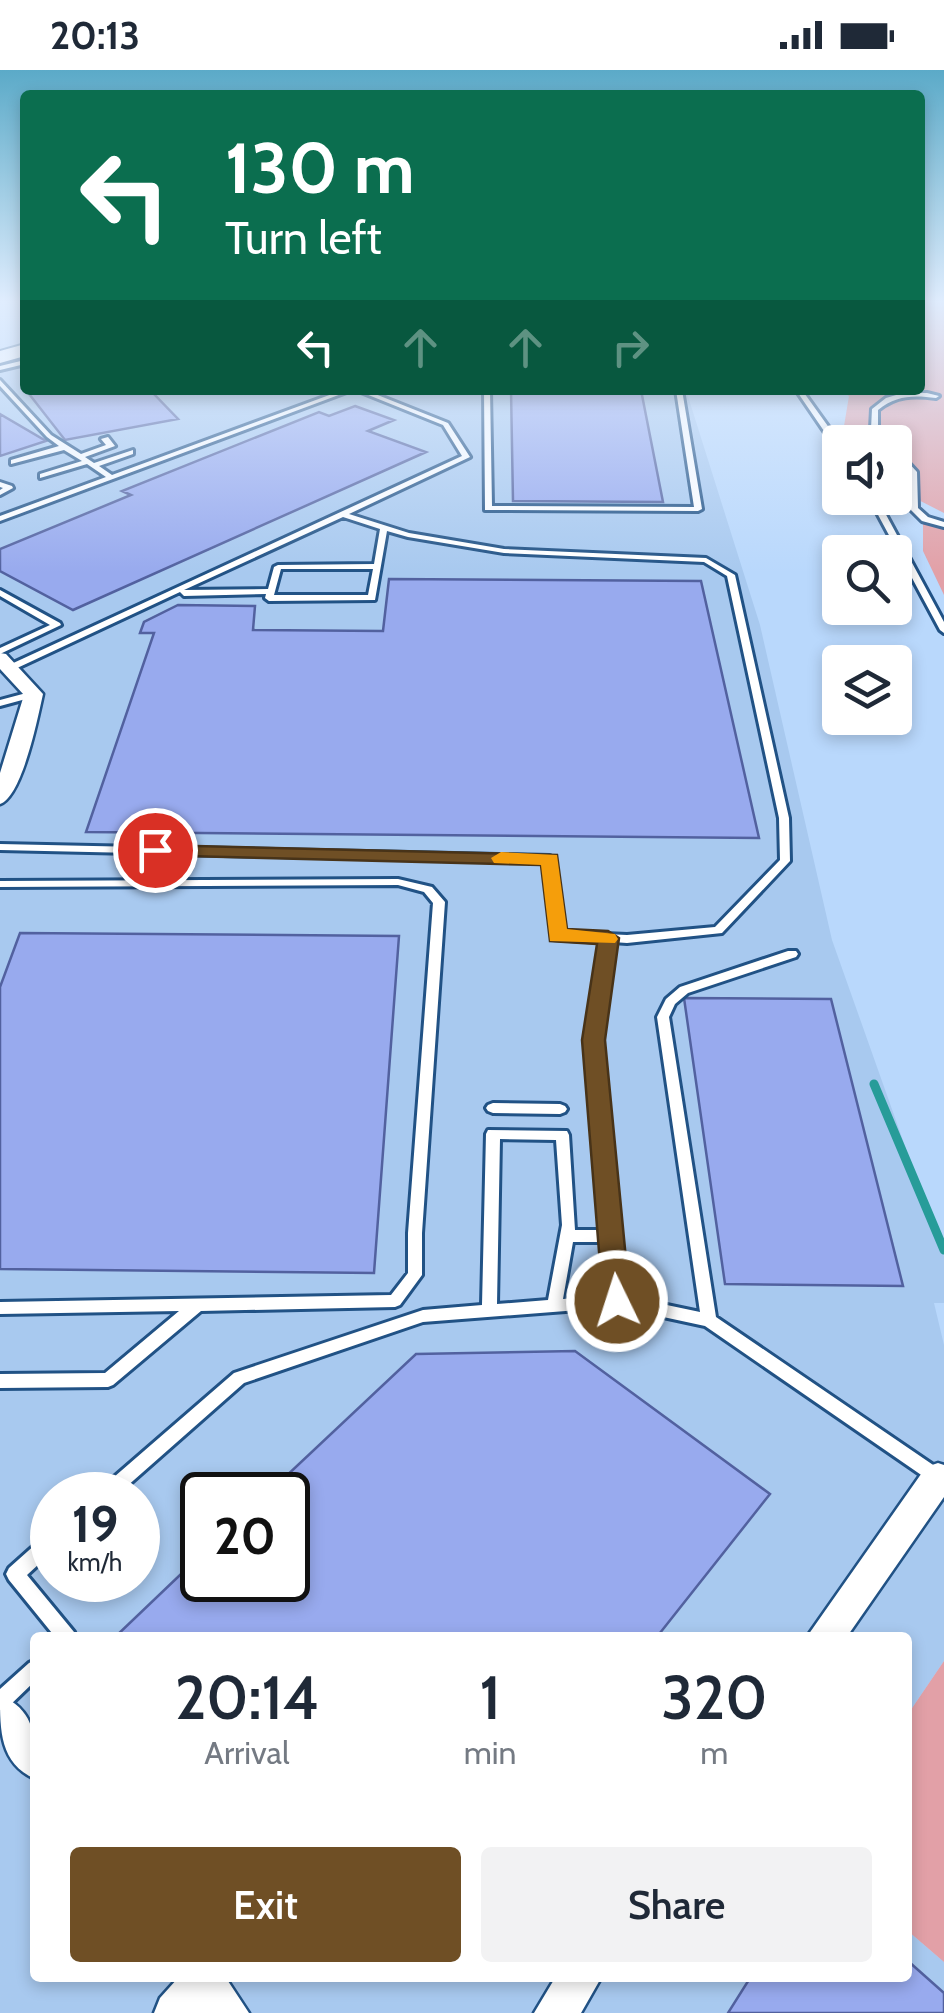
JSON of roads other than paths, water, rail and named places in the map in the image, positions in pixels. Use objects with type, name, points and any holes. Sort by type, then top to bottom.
[{"type":"street","points":[[0,798],[21,747],[34,694],[4,659]]},
{"type":"street","points":[[828,1632],[938,1478]]},
{"type":"street","points":[[0,1714],[30,1753]]},
{"type":"street","points":[[554,2013],[577,1982]]},
{"type":"street","points":[[175,2013],[211,1991]]},
{"type":"lane","points":[[9,392],[49,436],[112,478]]},
{"type":"lane","points":[[0,518],[336,395]]},
{"type":"lane","points":[[372,395],[446,424],[466,458]]},
{"type":"lane","points":[[487,395],[488,508],[698,509],[679,395]]},
{"type":"lane","points":[[803,395],[824,425]]},
{"type":"lane","points":[[874,425],[875,408],[894,395]]},
{"type":"lane","points":[[86,462],[111,446],[105,438]]},
{"type":"lane","points":[[14,462],[66,447]]},
{"type":"lane","points":[[43,476],[130,452]]},
{"type":"lane","points":[[4,659],[177,593],[466,458],[487,458]]},
{"type":"lane","points":[[912,471],[914,509],[925,519],[944,525]]},
{"type":"lane","points":[[0,484],[9,488],[0,492]]},
{"type":"lane","points":[[0,847],[550,859],[558,936],[608,938],[718,930],[784,861],[784,818],[731,575],[706,560],[504,551],[384,528],[345,515]]},
{"type":"lane","points":[[882,515],[944,630]]},
{"type":"lane","points":[[378,566],[278,567],[269,598],[372,598],[378,566],[384,528]]},
{"type":"lane","points":[[177,593],[271,591]]},
{"type":"lane","points":[[0,594],[57,625],[4,659]]},
{"type":"lane","points":[[0,703],[34,694]]},
{"type":"lane","points":[[0,884],[398,882],[428,889],[439,902],[415,1275],[395,1301],[0,1308]]},
{"type":"lane","points":[[608,938],[594,1040],[617,1301]]},
{"type":"lane","points":[[709,1320],[663,1017],[670,1002],[684,990],[792,954]]},
{"type":"lane","points":[[493,1108],[560,1109]]},
{"type":"lane","points":[[489,1311],[493,1134],[562,1135],[567,1236],[554,1306]]},
{"type":"lane","points":[[567,1236],[612,1236]]},
{"type":"lane","points":[[132,1472],[240,1378],[423,1316],[617,1301],[709,1320],[938,1478]]},
{"type":"lane","points":[[0,1380],[108,1380],[197,1305]]},
{"type":"lane","points":[[30,1561],[15,1574],[30,1592]]},
{"type":"lane","points":[[38,1602],[63,1632]]},
{"type":"lane","points":[[0,1701],[30,1674]]},
{"type":"waterway","points":[[874,1084],[944,1250]]}]
